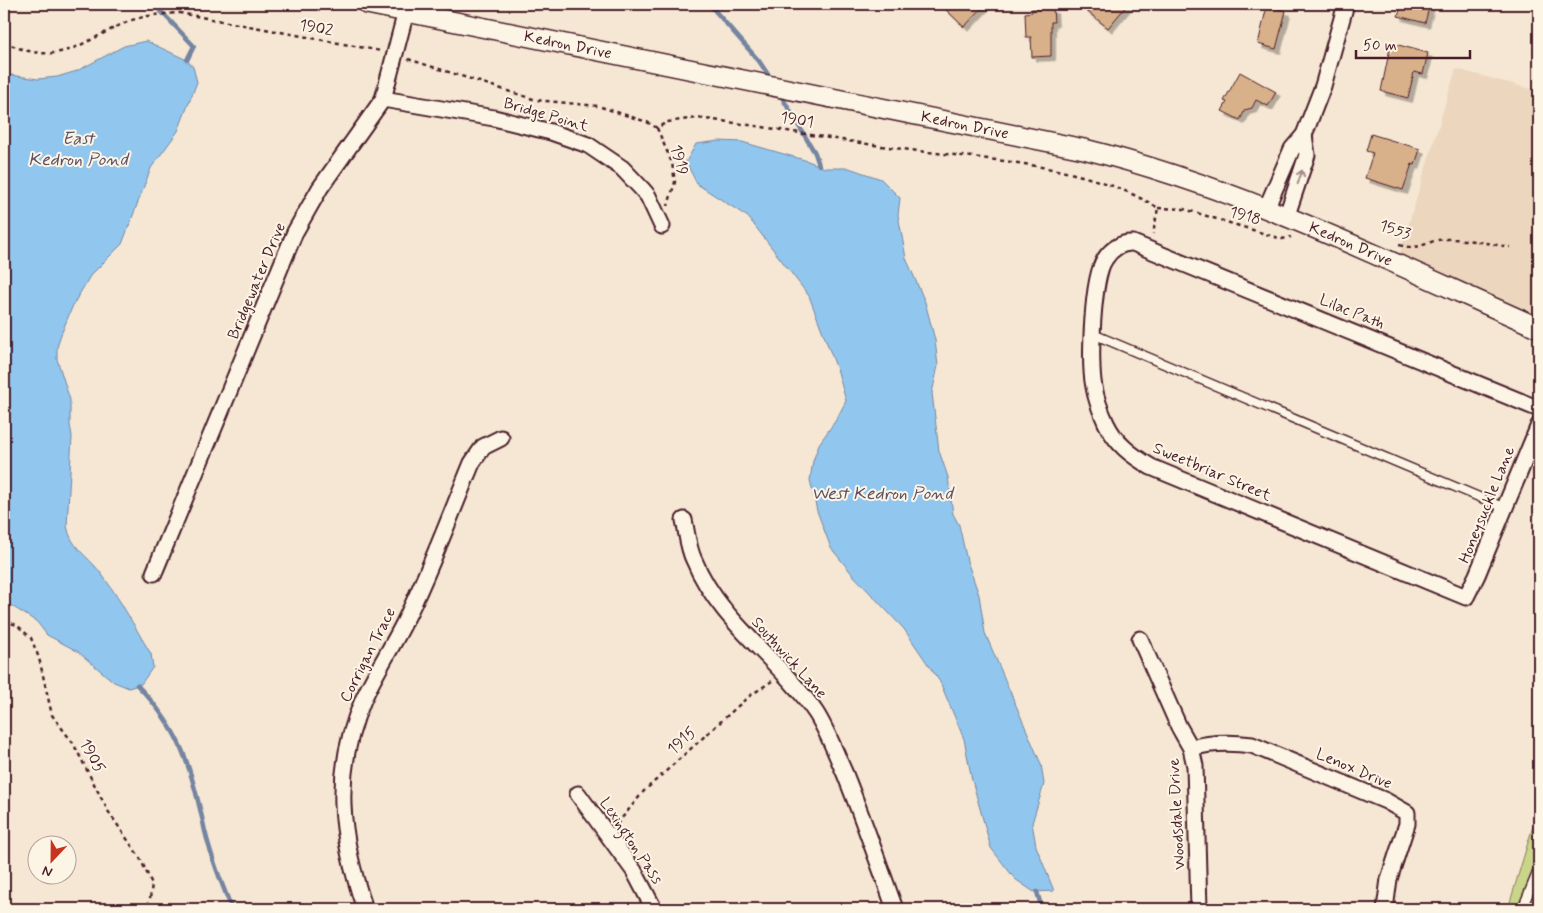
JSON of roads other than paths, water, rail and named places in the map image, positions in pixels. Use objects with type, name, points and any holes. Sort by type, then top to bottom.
[{"type":"street","name":"Kedron Drive","points":[[367,4],[407,8],[771,86],[1084,149],[1135,162],[1190,179],[1266,209],[1539,328]]},
{"type":"street","points":[[1266,209],[1292,149],[1304,136],[1323,86],[1346,4]]},
{"type":"street","name":"Bridgewater Drive","points":[[154,573],[295,232],[320,188],[383,99],[407,8]]},
{"type":"street","name":"Bridge Point","points":[[383,99],[494,118],[551,132],[588,145],[622,168],[642,189],[648,196],[662,226]]},
{"type":"street","points":[[1292,220],[1307,155],[1304,136]]},
{"type":"street","name":"Sweetbriar Street","points":[[1150,248],[1124,242],[1105,258],[1099,273],[1093,334],[1094,385],[1100,407],[1120,447],[1139,460],[1171,476],[1466,598]]},
{"type":"street","name":"Lilac Path","points":[[1150,248],[1539,409]]},
{"type":"street","name":"Honeysuckle Lane","points":[[1466,598],[1539,425]]},
{"type":"street","name":"Corrigan Trace","points":[[365,909],[350,864],[343,820],[342,786],[348,745],[363,700],[418,593],[472,463],[483,447],[501,438]]},
{"type":"street","name":"Southwick Lane","points":[[684,520],[693,559],[708,588],[731,620],[816,713],[831,741],[859,808],[895,909]]},
{"type":"street","name":"Woodsdale Drive","points":[[1140,638],[1179,727],[1191,748],[1196,791],[1199,909]]},
{"type":"street","name":"Lenox Drive","points":[[1191,748],[1209,743],[1232,742],[1252,745],[1386,801],[1407,813],[1407,824],[1389,879],[1385,909]]},
{"type":"street","name":"Lexington Pass","points":[[578,794],[634,871],[654,909]]},
{"type":"lane","points":[[1093,334],[1505,508]]},
{"type":"lane","points":[[1522,909],[1539,868]]},
{"type":"water","name":"East Kedron Pond","points":[[146,41],[187,60],[193,67],[197,82],[178,131],[151,168],[122,244],[90,276],[73,305],[57,348],[57,359],[70,400],[72,436],[67,526],[69,534],[76,546],[107,582],[151,654],[153,667],[141,684],[129,688],[114,682],[77,651],[47,635],[37,622],[4,601],[4,74],[38,79],[57,77],[77,71],[124,46]]},
{"type":"water","name":"West Kedron Pond","points":[[719,141],[742,142],[808,161],[825,168],[849,168],[881,179],[900,198],[898,215],[906,258],[925,302],[935,340],[938,366],[932,393],[939,451],[948,477],[953,514],[959,525],[967,561],[979,595],[985,633],[1041,764],[1044,784],[1032,823],[1036,846],[1054,891],[1034,892],[1015,879],[991,848],[972,780],[964,739],[940,682],[904,629],[853,575],[831,548],[817,511],[810,480],[813,461],[819,444],[836,420],[846,401],[838,372],[809,296],[748,217],[697,184],[686,162],[696,144]]},
{"type":"waterway","points":[[154,4],[194,46],[187,60]]},
{"type":"waterway","points":[[709,4],[759,61],[771,79]]},
{"type":"waterway","points":[[780,94],[815,153],[819,165]]},
{"type":"waterway","points":[[137,685],[164,717],[181,748],[193,782],[212,855],[232,909]]},
{"type":"waterway","points":[[1037,892],[1042,909]]}]
